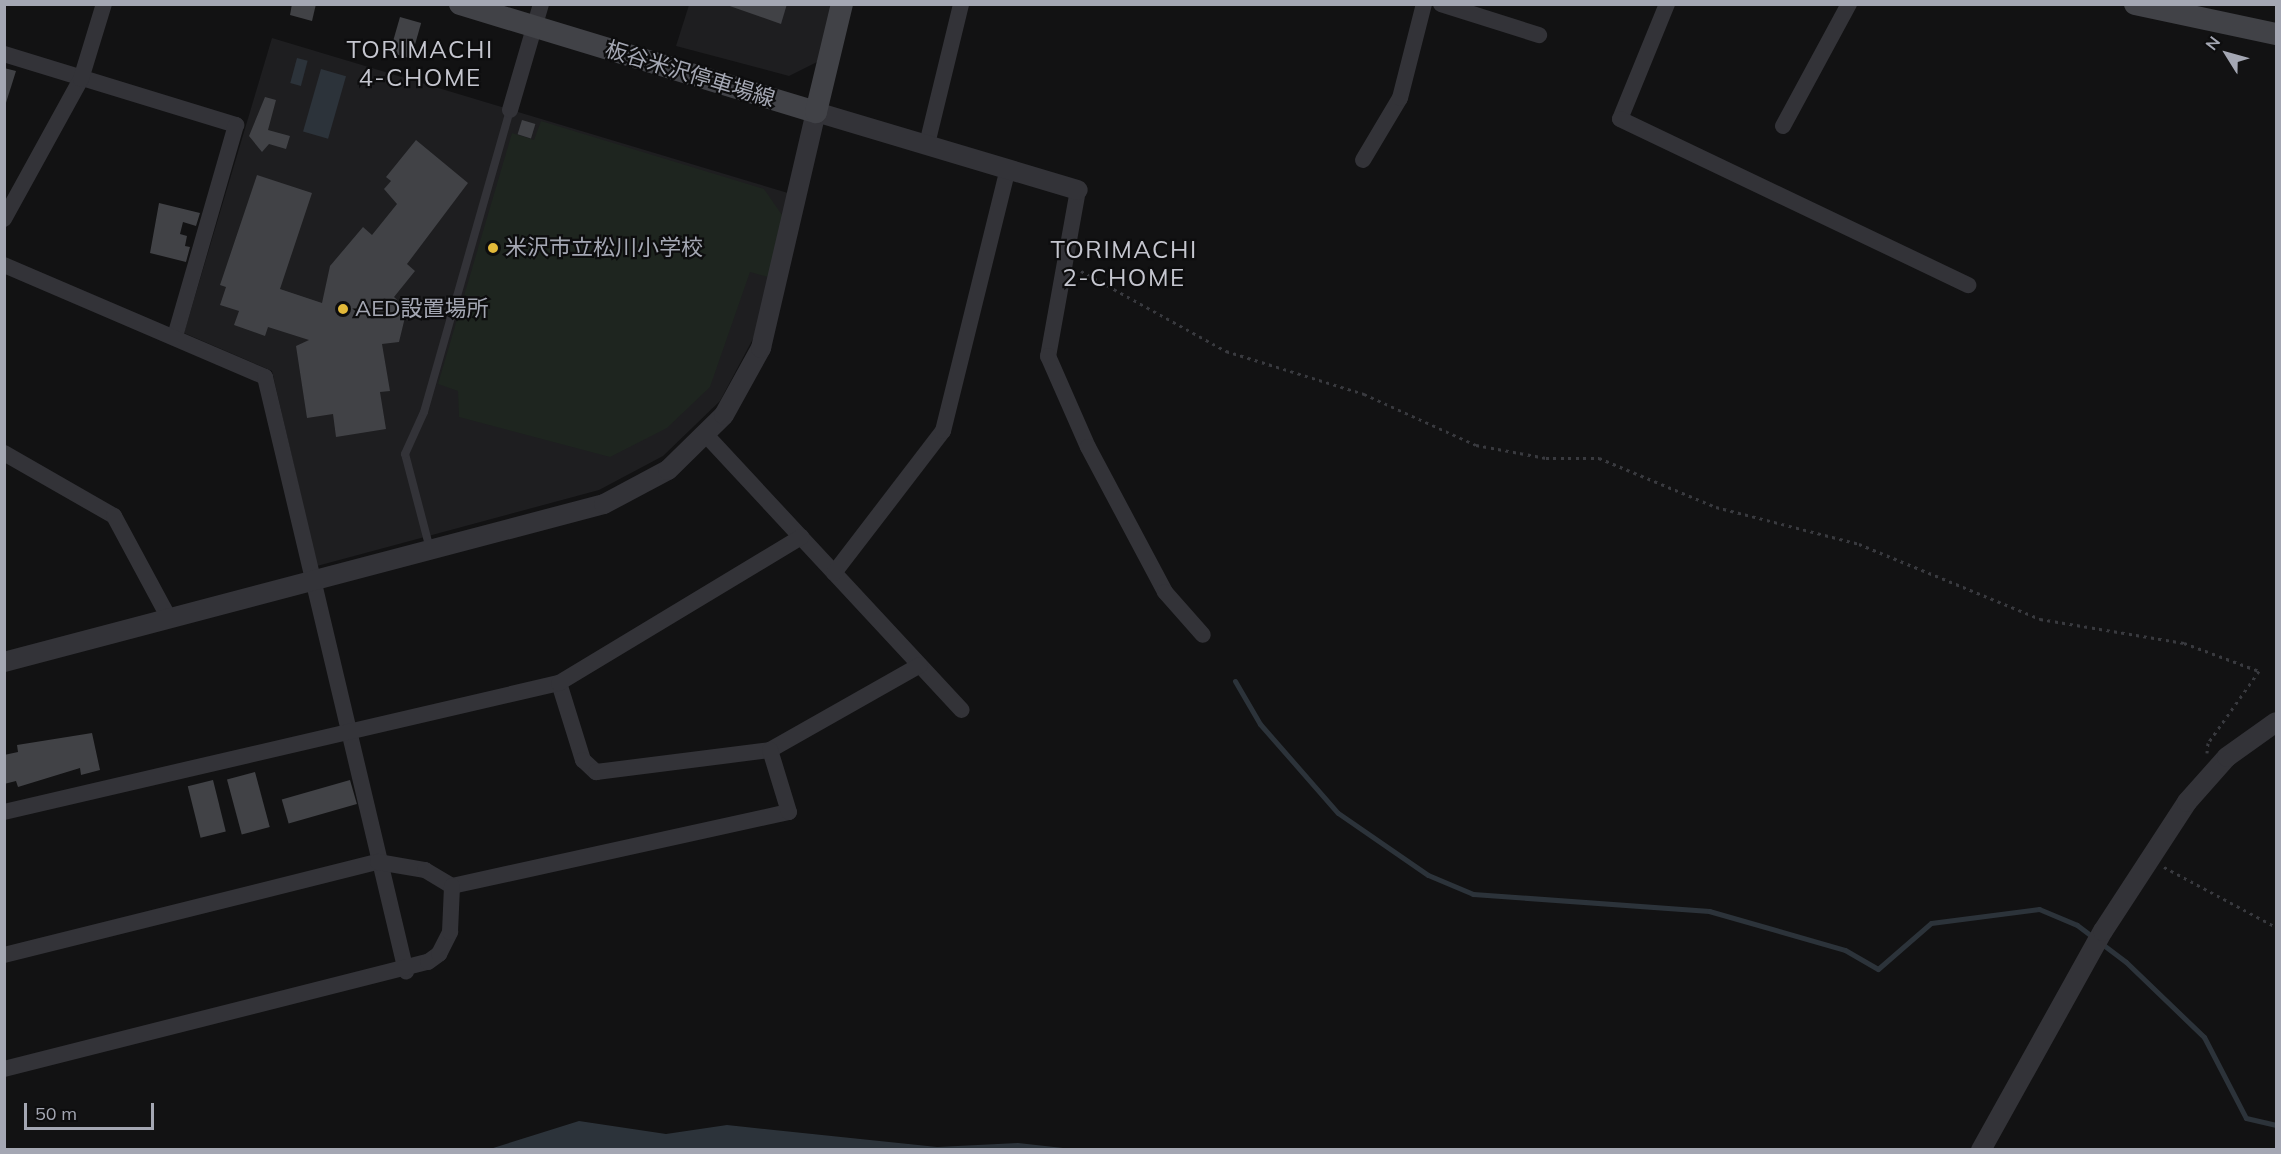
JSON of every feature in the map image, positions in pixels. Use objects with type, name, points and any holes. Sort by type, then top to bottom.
[{"type":"main road","name":"板谷米沢停車場線","points":[[460,4],[816,111]]},
{"type":"main road","points":[[816,111],[842,4]]},
{"type":"main road","points":[[2135,4],[2170,8],[2277,34]]},
{"type":"street","points":[[4,219],[81,79],[104,4]]},
{"type":"street","points":[[510,110],[541,4]]},
{"type":"street","points":[[927,144],[961,4]]},
{"type":"street","points":[[1363,160],[1400,98],[1424,4]]},
{"type":"street","points":[[1441,4],[1539,35]]},
{"type":"street","points":[[1666,4],[1620,119],[1968,285]]},
{"type":"street","points":[[1783,126],[1849,4]]},
{"type":"street","points":[[4,54],[236,125],[175,337]]},
{"type":"street","points":[[4,662],[604,504],[668,470],[707,436],[739,394],[768,328],[816,111],[1078,190],[1048,356],[1088,447],[1165,592],[1203,635]]},
{"type":"street","points":[[834,573],[943,431],[1008,168]]},
{"type":"street","points":[[4,265],[265,377],[352,733],[378,862],[405,971]]},
{"type":"street","points":[[707,436],[962,710]]},
{"type":"street","points":[[4,453],[114,516],[169,618]]},
{"type":"street","points":[[4,812],[352,733],[559,683],[801,537]]},
{"type":"street","points":[[559,683],[583,760],[596,772],[770,750],[920,665]]},
{"type":"street","points":[[1981,1149],[2149,858],[2206,777],[2248,738],[2277,722]]},
{"type":"street","points":[[4,956],[378,862],[425,870],[452,886],[789,812],[770,750]]},
{"type":"street","points":[[4,1069],[405,971],[440,954],[450,932],[452,886]]},
{"type":"lane","points":[[430,549],[405,454],[424,412],[510,110]]},
{"type":"path","points":[[1066,263],[1226,351],[1364,394],[1476,445],[1546,458],[1599,458],[1716,507],[1858,544],[2040,619],[2184,643],[2259,671],[2208,742],[2206,777]]},
{"type":"path","points":[[2149,858],[2277,927]]},
{"type":"shaded area","points":[[689,5],[834,5],[819,61],[789,76],[676,46]]},
{"type":"shaded area","name":"米沢市立松川小学校","points":[[272,38],[788,193],[756,333],[720,401],[663,456],[599,490],[317,566],[272,371],[184,333]]},
{"type":"shaded area","points":[[297,58],[308,61],[301,86],[290,83]]},
{"type":"shaded area","points":[[321,69],[346,76],[328,139],[303,131]]},
{"type":"shaded area","points":[[541,121],[764,189],[782,215],[768,277],[750,272],[710,387],[667,428],[610,457],[459,417],[458,391],[438,384],[512,133],[534,140]]},
{"type":"shaded area","points":[[579,1121],[666,1134],[727,1125],[937,1147],[1018,1143],[1072,1149],[490,1149]]},
{"type":"building","points":[[292,4],[316,4],[312,21],[290,15]]},
{"type":"building","points":[[724,4],[787,4],[781,24]]},
{"type":"building","points":[[400,17],[421,23],[411,59],[390,53]]},
{"type":"building","points":[[4,68],[16,71],[5,106],[4,106]]},
{"type":"building","points":[[265,97],[276,100],[268,130],[290,136],[286,149],[269,144],[262,152],[249,136]]},
{"type":"building","points":[[522,120],[535,124],[531,138],[518,134]]},
{"type":"building","points":[[416,140],[468,183],[407,264],[415,271],[394,297],[407,309],[399,342],[382,344],[390,391],[380,392],[386,429],[336,437],[333,414],[307,418],[296,346],[309,340],[268,327],[265,336],[234,325],[239,311],[220,305],[226,287],[220,285],[257,175],[312,193],[280,289],[322,303],[330,266],[363,227],[372,235],[397,204],[384,189],[391,181],[386,177]]},
{"type":"building","points":[[159,203],[200,213],[196,226],[183,222],[180,234],[187,236],[185,246],[190,247],[186,262],[150,253]]},
{"type":"building","points":[[92,733],[100,770],[81,775],[80,768],[18,787],[16,781],[4,784],[4,755],[18,752],[17,745]]},
{"type":"building","points":[[255,772],[270,827],[242,835],[227,780]]},
{"type":"building","points":[[213,780],[226,831],[201,838],[188,786]]},
{"type":"building","points":[[350,780],[357,804],[289,824],[282,800]]},
{"type":"waterway","points":[[1235,681],[1260,724],[1338,813],[1428,875],[1473,894],[1709,911],[1845,950],[1878,969],[1931,923],[2039,909],[2077,925],[2126,962],[2204,1037],[2246,1118],[2276,1125]]},
{"type":"place","name":"米沢市立松川小学校","points":[[493,248]]},
{"type":"place","name":"AED設置場所","points":[[343,309]]},
{"type":"district","name":"TORIMACHI 4-CHOME","points":[[420,64]]},
{"type":"district","name":"TORIMACHI 2-CHOME","points":[[1124,264]]}]
